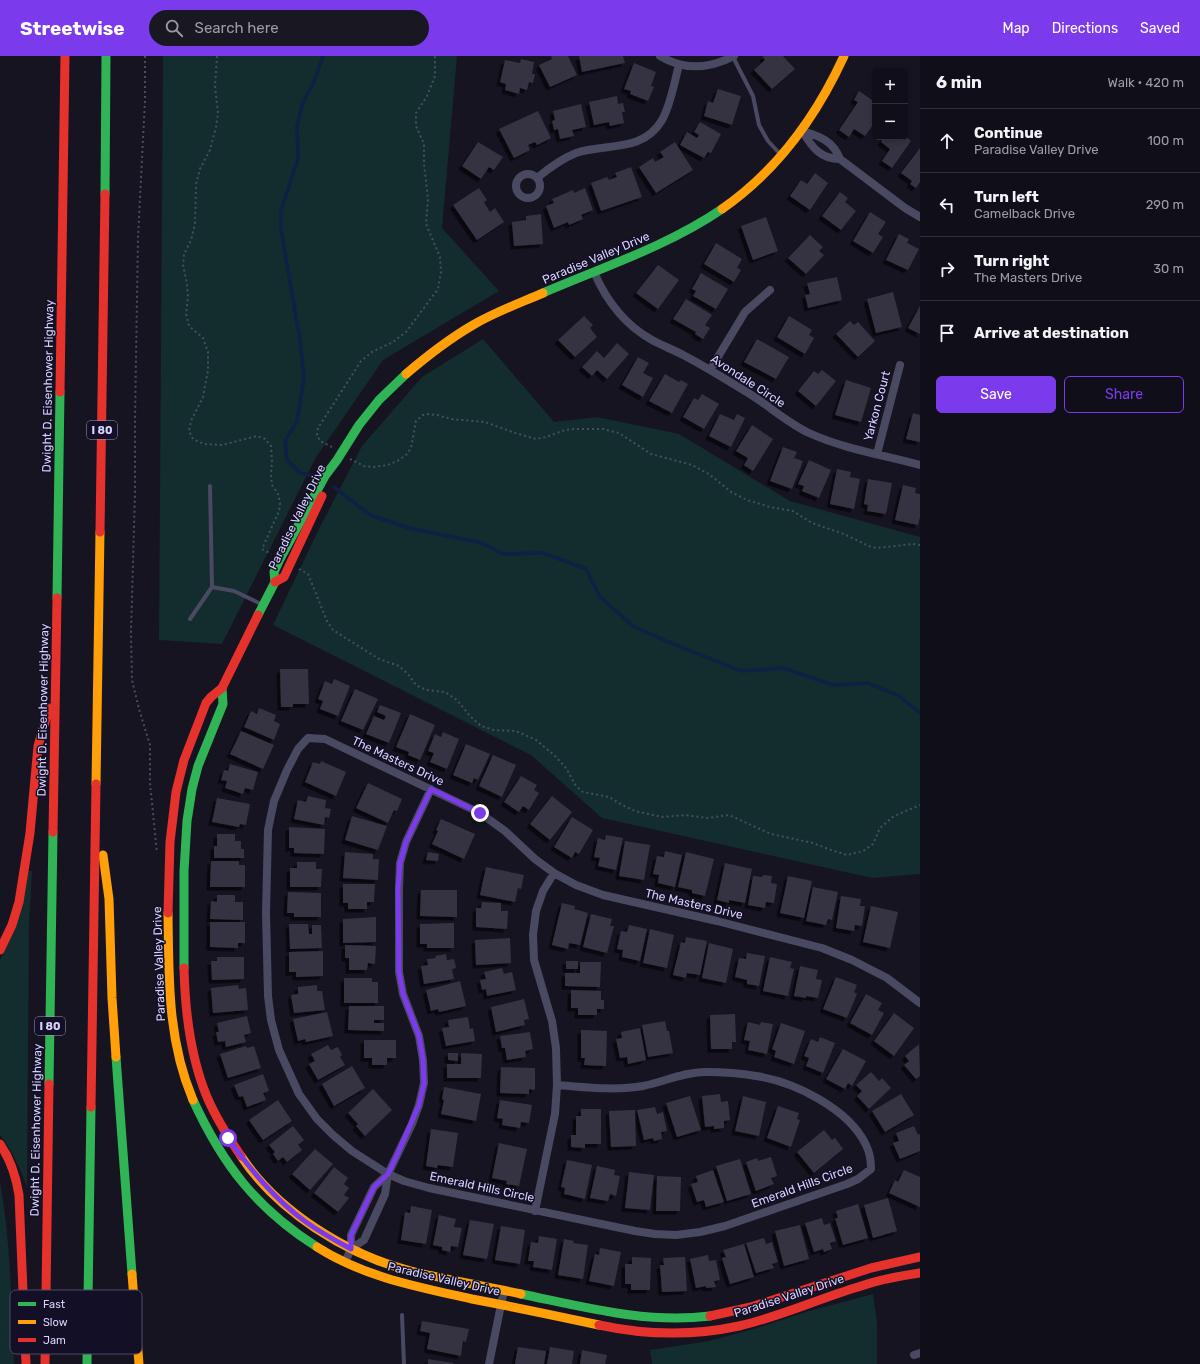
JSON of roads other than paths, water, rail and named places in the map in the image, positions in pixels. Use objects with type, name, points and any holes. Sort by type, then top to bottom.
[{"type":"main road","name":"Dwight D. Eisenhower Highway","points":[[45,1290],[65,56]]},
{"type":"main road","name":"I 80","points":[[88,1290],[104,303],[106,56]]},
{"type":"main road","name":"Paradise Valley Drive","points":[[844,56],[827,92],[802,131],[782,155],[758,179],[714,214],[666,241],[497,313],[473,325],[426,357],[402,377],[379,400],[359,425],[325,476],[280,559],[274,572],[275,582],[222,688],[209,699],[181,768],[173,800],[170,832],[170,997],[173,1030],[186,1083],[197,1111],[214,1144],[231,1170],[270,1212],[298,1234],[326,1253],[375,1275],[407,1285],[612,1328],[637,1332],[695,1333],[729,1328],[758,1321],[865,1284],[906,1274],[920,1273]]},
{"type":"main road","name":"Paradise Valley Drive","points":[[222,688],[223,705],[205,745],[196,774],[189,804],[185,834],[183,925],[185,996],[188,1028],[194,1056],[202,1081],[212,1108],[228,1138],[244,1161],[262,1182],[305,1222],[351,1249],[380,1261],[411,1271],[630,1315],[664,1318],[693,1318],[725,1313],[754,1306],[861,1270],[920,1257]]},
{"type":"main road","points":[[0,950],[12,925],[19,902],[30,833],[38,746],[55,689]]},
{"type":"main road","points":[[95,804],[110,899],[112,998],[117,1082],[134,1290]]},
{"type":"main road","points":[[0,1144],[10,1157],[16,1175],[19,1195],[23,1290]]},
{"type":"main road","points":[[26,1354],[26,1364]]},
{"type":"main road","name":"Dwight D. Eisenhower Highway","points":[[44,1354],[44,1364]]},
{"type":"main road","name":"I 80","points":[[87,1354],[87,1364]]},
{"type":"main road","points":[[139,1354],[140,1364]]},
{"type":"street","points":[[660,56],[679,64],[704,66],[719,63],[733,56]]},
{"type":"street","points":[[537,178],[560,160],[576,153],[625,145],[640,141],[650,134],[661,121],[668,104],[679,64]]},
{"type":"street","points":[[802,131],[819,136],[836,149],[840,160]]},
{"type":"street","points":[[802,131],[811,146],[829,159],[840,160],[905,208],[920,217]]},
{"type":"street","name":"Avondale Circle","points":[[594,272],[602,290],[613,307],[630,324],[651,340],[684,355],[710,370],[755,397],[808,433],[835,443],[920,465]]},
{"type":"street","points":[[710,370],[745,312],[770,290]]},
{"type":"street","name":"Yarkon Court","points":[[877,454],[900,365]]},
{"type":"street","name":"The Masters Drive","points":[[388,1174],[352,1151],[333,1135],[317,1118],[299,1094],[279,1050],[271,1020],[268,996],[266,913],[268,830],[274,801],[287,770],[298,749],[308,738],[325,739],[480,813],[505,831],[535,859],[554,873],[576,885],[603,894],[822,948],[852,960],[887,978],[920,1004]]},
{"type":"street","points":[[351,1249],[364,1240],[385,1194],[388,1174],[412,1124],[419,1105],[424,1083],[423,1060],[419,1036],[403,994],[399,972],[398,889],[400,863],[406,842],[431,789]]},
{"type":"street","points":[[535,1211],[555,1114],[558,1085],[556,1048],[552,1021],[534,960],[533,935],[538,904],[543,891],[554,873]]},
{"type":"street","name":"Emerald Hills Circle","points":[[388,1174],[404,1181],[429,1188],[535,1211],[648,1233],[676,1235],[694,1233],[725,1226],[847,1184],[858,1179],[871,1169],[867,1146],[861,1136],[838,1111],[813,1095],[781,1082],[758,1076],[732,1072],[703,1072],[677,1076],[643,1086],[620,1088],[558,1085]]},
{"type":"street","points":[[345,1262],[351,1249],[351,1235],[374,1187],[388,1174]]},
{"type":"street","points":[[488,1364],[504,1290]]},
{"type":"lane","points":[[733,56],[753,96],[759,125],[768,141],[782,155]]},
{"type":"lane","points":[[190,619],[212,587],[210,486]]},
{"type":"lane","points":[[212,587],[234,591],[264,605]]},
{"type":"lane","points":[[402,1315],[404,1364]]},
{"type":"waterway","points":[[313,476],[300,473],[287,460],[285,441],[297,422],[304,378],[300,340],[281,229],[281,211],[298,158],[297,126],[303,102],[313,84],[323,56]]},
{"type":"waterway","points":[[334,487],[370,515],[409,528],[482,543],[503,554],[543,553],[586,569],[600,597],[633,626],[741,671],[783,668],[833,685],[868,683],[899,696],[920,713]]}]
